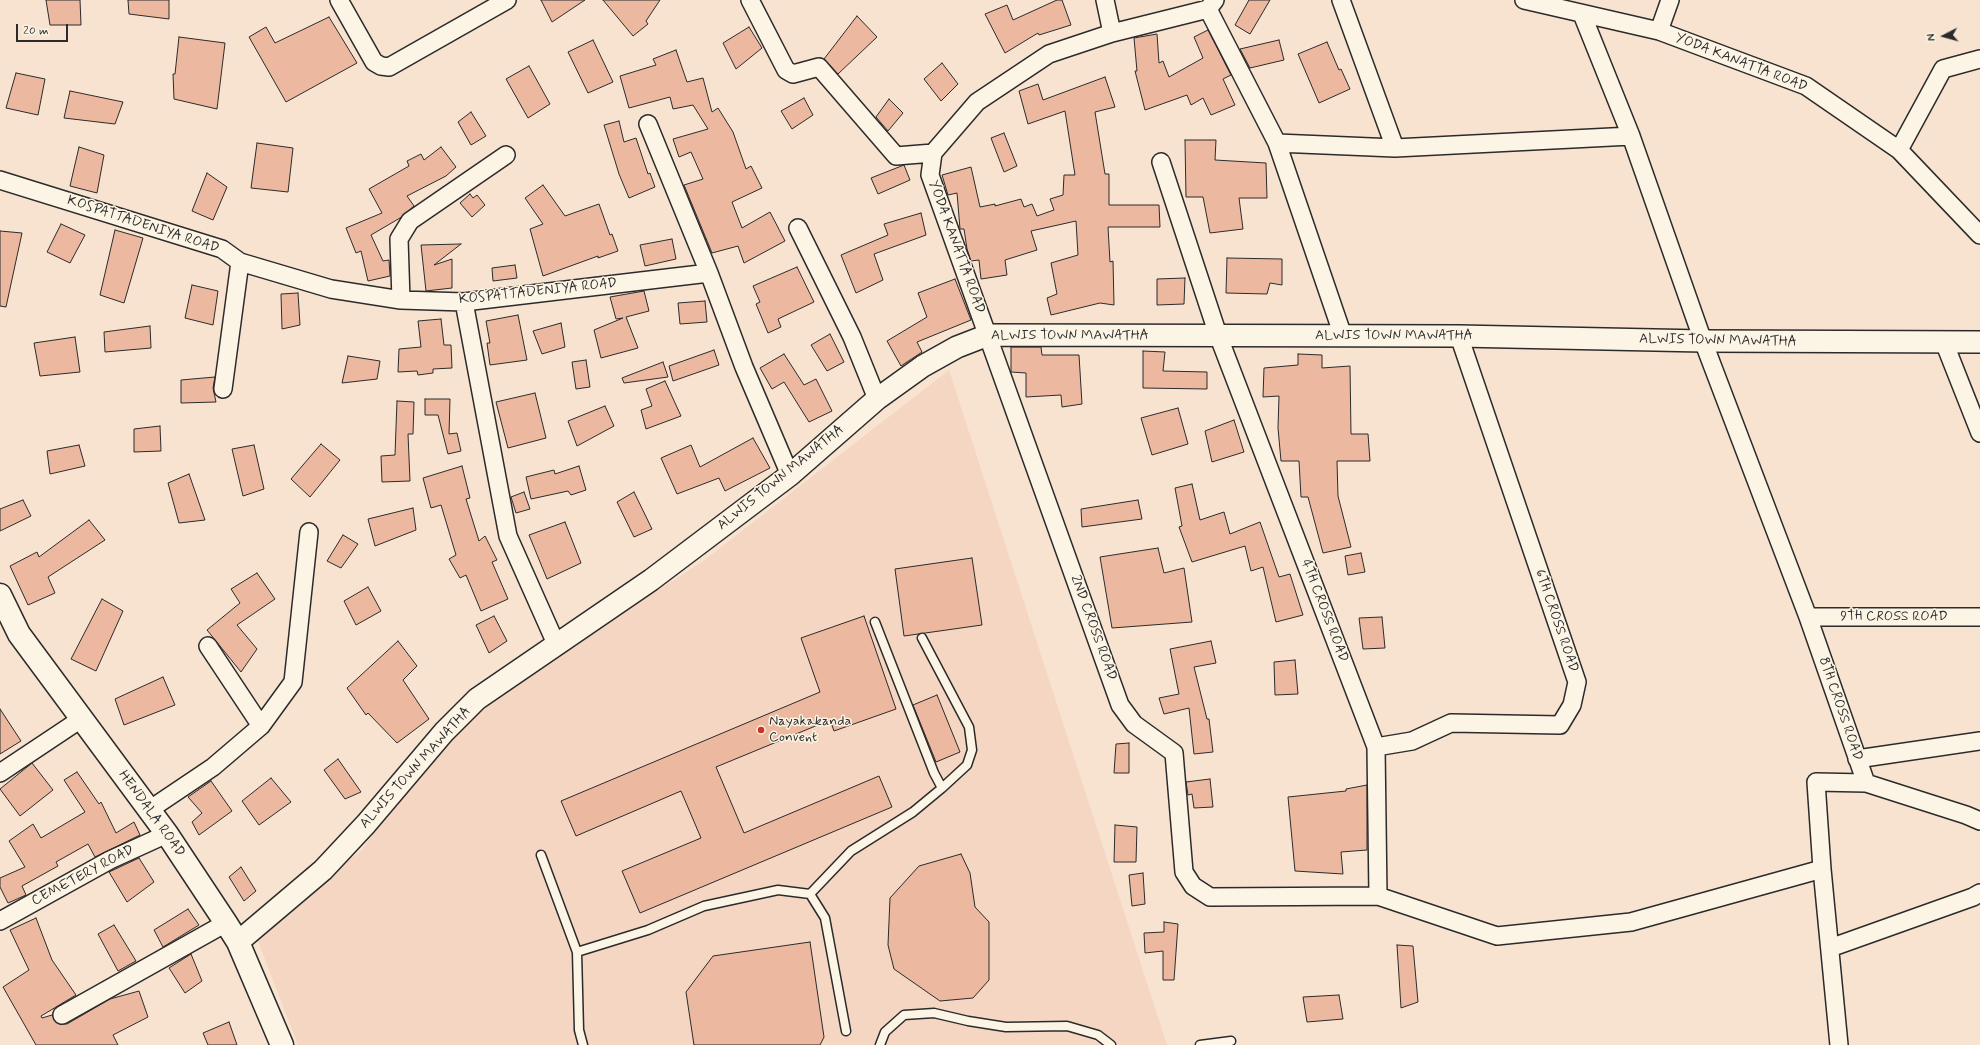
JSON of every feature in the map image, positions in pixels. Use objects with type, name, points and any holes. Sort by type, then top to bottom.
[{"type":"main road","name":"HENDALA ROAD","points":[[0,595],[19,634],[167,834],[238,942],[282,1045]]},
{"type":"street","points":[[339,0],[374,62],[381,66],[389,67],[507,0]]},
{"type":"street","points":[[750,0],[786,70],[793,74],[819,67],[896,156],[933,153],[977,102],[1049,54],[1112,33],[1212,5],[1277,143],[1343,336]]},
{"type":"street","points":[[1105,0],[1112,33]]},
{"type":"street","points":[[1341,0],[1395,148]]},
{"type":"street","name":"YODA KANATTA ROAD","points":[[1524,0],[1659,31],[1806,86],[1899,150],[1980,235]]},
{"type":"street","points":[[1659,31],[1670,0]]},
{"type":"street","name":"8TH CROSS ROAD","points":[[1582,14],[1631,136],[1702,341],[1808,617],[1866,783],[1816,782],[1838,1045]]},
{"type":"street","points":[[1899,150],[1943,69],[1980,59]]},
{"type":"street","points":[[648,124],[709,273],[744,367],[790,475]]},
{"type":"street","points":[[1277,143],[1395,148],[1631,136]]},
{"type":"street","name":"YODA KANATTA ROAD","points":[[933,153],[930,174],[988,335]]},
{"type":"street","points":[[400,300],[399,239],[410,221],[506,155]]},
{"type":"street","name":"4TH CROSS ROAD","points":[[1161,162],[1218,336],[1376,747],[1378,896]]},
{"type":"street","name":"KOSPATTADENIYA ROAD","points":[[0,180],[222,249],[240,262],[331,289],[400,300],[464,302],[709,273]]},
{"type":"street","points":[[798,228],[852,337],[877,399]]},
{"type":"street","points":[[223,389],[240,262]]},
{"type":"street","points":[[464,302],[508,536],[557,646]]},
{"type":"street","name":"ALWIS TOWN MAWATHA","points":[[238,942],[323,870],[366,824],[444,732],[477,699],[557,646],[651,580],[790,475],[877,399],[923,366],[957,347],[988,335],[1459,336],[1702,341],[1980,342]]},
{"type":"street","name":"2ND CROSS ROAD","points":[[988,335],[1120,705],[1134,724],[1174,753],[1184,872],[1193,886],[1210,897],[1378,896]]},
{"type":"street","name":"6TH CROSS ROAD","points":[[1376,747],[1412,740],[1451,723],[1560,725],[1572,705],[1577,682],[1459,336]]},
{"type":"street","points":[[1944,342],[1980,433]]},
{"type":"street","points":[[149,810],[214,767],[261,726],[294,682],[309,532]]},
{"type":"street","name":"9TH CROSS ROAD","points":[[1808,617],[1980,617]]},
{"type":"street","points":[[208,646],[261,726]]},
{"type":"street","points":[[0,773],[81,719]]},
{"type":"street","points":[[1857,759],[1980,741]]},
{"type":"street","points":[[1866,783],[1966,815],[1980,821]]},
{"type":"street","name":"CEMETERY ROAD","points":[[0,921],[110,860],[167,834]]},
{"type":"street","points":[[1378,896],[1498,936],[1631,922],[1822,868]]},
{"type":"street","points":[[1830,948],[1973,897],[1980,893]]},
{"type":"street","points":[[62,1014],[226,923]]},
{"type":"lane","points":[[875,622],[934,773],[942,788]]},
{"type":"lane","points":[[810,894],[851,852],[913,812],[967,765],[972,750],[969,727],[922,638]]},
{"type":"lane","points":[[541,855],[577,952],[580,1030],[583,1045]]},
{"type":"lane","points":[[577,952],[648,930],[704,906],[778,890],[810,894]]},
{"type":"lane","points":[[810,894],[825,918],[846,1031]]},
{"type":"lane","points":[[880,1045],[885,1032],[904,1015],[934,1014],[1006,1027],[1067,1026],[1098,1035],[1111,1045]]},
{"type":"lane","points":[[1200,1045],[1231,1041]]},
{"type":"shaded area","name":"Nayakakanda Convent","points":[[949,370],[1167,1045],[298,1045],[254,931],[361,851],[421,765],[492,695],[702,562]]},
{"type":"building","points":[[46,0],[80,0],[81,25],[50,25]]},
{"type":"building","points":[[128,0],[169,0],[169,19],[129,14]]},
{"type":"building","points":[[541,0],[585,0],[552,22]]},
{"type":"building","points":[[603,0],[660,0],[646,21],[648,24],[633,36]]},
{"type":"building","points":[[1057,0],[1062,0],[1071,25],[1039,35],[1038,33],[1005,53],[985,14],[1007,5],[1013,20]]},
{"type":"building","points":[[1249,0],[1270,0],[1250,34],[1235,25]]},
{"type":"building","points":[[857,16],[877,37],[838,74],[824,59]]},
{"type":"building","points":[[329,17],[357,63],[286,102],[249,37],[266,27],[275,43]]},
{"type":"building","points":[[749,27],[762,48],[736,69],[723,43]]},
{"type":"building","points":[[1208,30],[1231,75],[1223,79],[1235,105],[1211,115],[1203,98],[1191,105],[1187,95],[1145,110],[1135,71],[1137,71],[1134,38],[1157,34],[1159,63],[1163,61],[1169,77],[1203,58],[1194,37]]},
{"type":"building","points":[[179,37],[225,43],[217,109],[174,99],[173,74],[175,74]]},
{"type":"building","points":[[593,40],[613,82],[588,93],[568,52]]},
{"type":"building","points":[[1279,40],[1284,60],[1250,68],[1240,49]]},
{"type":"building","points":[[1327,42],[1339,70],[1341,69],[1350,89],[1319,103],[1298,54]]},
{"type":"building","points":[[676,50],[687,82],[703,78],[712,112],[718,108],[733,132],[746,169],[751,166],[762,188],[732,202],[742,228],[770,212],[785,241],[744,263],[738,246],[712,253],[684,185],[703,179],[691,152],[679,157],[673,139],[708,129],[693,105],[673,109],[670,97],[629,108],[620,76],[656,65],[653,59]]},
{"type":"building","points":[[942,63],[958,84],[941,101],[924,79]]},
{"type":"building","points":[[529,66],[550,104],[528,118],[506,79]]},
{"type":"building","points":[[16,73],[45,79],[38,115],[6,108]]},
{"type":"building","points":[[1105,77],[1115,107],[1095,112],[1105,174],[1109,174],[1109,205],[1159,205],[1160,227],[1108,227],[1110,262],[1113,261],[1114,305],[1100,303],[1051,315],[1047,298],[1057,294],[1051,263],[1078,255],[1076,221],[1031,231],[1037,250],[1005,260],[1007,275],[981,279],[979,260],[971,261],[967,249],[964,229],[960,229],[957,193],[948,195],[942,175],[971,167],[980,207],[995,204],[995,206],[1021,199],[1024,207],[1032,204],[1037,216],[1054,210],[1050,199],[1063,195],[1064,175],[1075,175],[1065,111],[1028,124],[1019,91],[1038,84],[1043,100]]},
{"type":"building","points":[[70,91],[123,102],[115,124],[64,118]]},
{"type":"building","points":[[804,98],[813,115],[792,129],[781,111]]},
{"type":"building","points":[[889,99],[903,113],[888,131],[876,117]]},
{"type":"building","points":[[471,112],[486,136],[471,145],[458,122]]},
{"type":"building","points":[[619,121],[624,142],[636,138],[648,174],[650,173],[655,187],[629,198],[619,174],[604,125]]},
{"type":"building","points":[[1004,133],[1017,166],[1004,172],[991,138]]},
{"type":"building","points":[[1185,140],[1216,140],[1215,160],[1266,163],[1267,198],[1239,198],[1243,229],[1210,233],[1203,197],[1186,197]]},
{"type":"building","points":[[257,143],[293,148],[288,192],[251,188]]},
{"type":"building","points":[[79,147],[104,155],[97,193],[70,186]]},
{"type":"building","points":[[441,147],[456,167],[446,176],[407,196],[414,206],[400,218],[371,235],[383,261],[389,260],[390,276],[368,281],[361,251],[356,253],[346,228],[382,213],[369,189],[409,166],[407,161],[421,154],[424,160]]},
{"type":"building","points":[[904,165],[910,180],[878,194],[871,178]]},
{"type":"building","points":[[207,173],[227,187],[213,220],[192,211]]},
{"type":"building","points":[[543,185],[565,216],[599,204],[610,235],[612,234],[618,251],[598,258],[598,256],[543,276],[530,229],[543,224],[525,198]]},
{"type":"building","points":[[470,194],[473,198],[477,195],[485,205],[472,217],[460,203]]},
{"type":"building","points":[[921,213],[926,235],[874,254],[883,280],[856,293],[841,255],[888,235],[884,224]]},
{"type":"building","points":[[61,224],[85,235],[70,263],[47,252]]},
{"type":"building","points":[[115,230],[143,238],[124,303],[100,295]]},
{"type":"building","points":[[0,231],[22,233],[6,307],[0,306]]},
{"type":"building","points":[[672,239],[676,259],[645,266],[640,245]]},
{"type":"building","points":[[461,244],[434,265],[452,259],[452,288],[426,291],[421,245]]},
{"type":"building","points":[[1227,258],[1282,259],[1282,285],[1270,283],[1267,294],[1226,293]]},
{"type":"building","points":[[515,265],[517,278],[493,281],[492,268]]},
{"type":"building","points":[[797,267],[814,302],[778,319],[781,327],[768,333],[756,304],[760,302],[753,286]]},
{"type":"building","points":[[1185,278],[1184,304],[1157,305],[1157,279]]},
{"type":"building","points":[[955,279],[971,320],[917,342],[922,352],[901,366],[887,341],[927,317],[918,293]]},
{"type":"building","points":[[192,285],[218,291],[213,325],[185,318]]},
{"type":"building","points":[[644,291],[649,311],[626,317],[638,348],[601,358],[594,330],[623,318],[616,319],[610,297]]},
{"type":"building","points":[[298,293],[300,325],[282,329],[281,294]]},
{"type":"building","points":[[705,301],[707,322],[680,324],[678,303]]},
{"type":"building","points":[[518,315],[527,360],[490,365],[487,343],[490,343],[486,321]]},
{"type":"building","points":[[441,319],[444,345],[451,345],[452,368],[433,369],[433,373],[418,375],[417,371],[398,372],[399,349],[421,347],[418,321]]},
{"type":"building","points":[[561,323],[565,347],[542,354],[533,331]]},
{"type":"building","points":[[150,326],[151,348],[105,352],[104,332]]},
{"type":"building","points":[[830,334],[844,362],[827,371],[811,345]]},
{"type":"building","points":[[75,337],[80,372],[40,376],[34,343]]},
{"type":"building","points":[[1011,347],[1041,347],[1042,355],[1079,355],[1082,404],[1062,407],[1061,395],[1026,397],[1026,373],[1011,372]]},
{"type":"building","points":[[714,350],[719,365],[673,381],[669,366]]},
{"type":"building","points":[[1143,351],[1165,352],[1163,371],[1207,372],[1207,389],[1143,388]]},
{"type":"building","points":[[784,354],[804,385],[816,379],[832,411],[809,422],[784,382],[772,389],[760,368]]},
{"type":"building","points":[[1298,354],[1322,355],[1322,368],[1350,366],[1351,434],[1368,434],[1370,461],[1337,461],[1338,496],[1351,547],[1323,553],[1308,497],[1301,497],[1299,461],[1281,461],[1278,428],[1279,396],[1263,397],[1264,368],[1298,365]]},
{"type":"building","points":[[348,356],[380,361],[377,379],[342,383]]},
{"type":"building","points":[[586,360],[590,387],[576,389],[572,362]]},
{"type":"building","points":[[663,362],[668,377],[624,383],[622,378]]},
{"type":"building","points":[[215,377],[213,388],[216,402],[181,403],[181,380]]},
{"type":"building","points":[[665,381],[681,416],[646,429],[641,410],[652,406],[646,389]]},
{"type":"building","points":[[535,393],[546,438],[508,448],[496,402]]},
{"type":"building","points":[[425,399],[450,399],[449,434],[457,433],[461,451],[448,454],[438,415],[425,415]]},
{"type":"building","points":[[397,401],[414,402],[413,434],[408,434],[410,481],[382,482],[381,456],[395,455]]},
{"type":"building","points":[[605,406],[614,426],[577,446],[568,421]]},
{"type":"building","points":[[1178,408],[1188,444],[1152,455],[1141,418]]},
{"type":"building","points":[[1234,420],[1244,452],[1212,462],[1205,431]]},
{"type":"building","points":[[160,426],[161,451],[134,452],[134,429]]},
{"type":"building","points":[[753,438],[770,468],[725,491],[719,478],[677,494],[661,458],[691,445],[700,467]]},
{"type":"building","points":[[321,444],[340,460],[310,497],[291,479]]},
{"type":"building","points":[[79,445],[85,466],[50,474],[47,451]]},
{"type":"building","points":[[254,445],[264,489],[243,496],[232,449]]},
{"type":"building","points":[[462,466],[470,498],[466,499],[479,541],[485,536],[497,560],[492,562],[508,599],[481,611],[466,575],[460,578],[449,559],[456,555],[441,505],[431,508],[423,478]]},
{"type":"building","points":[[579,466],[586,490],[571,495],[568,491],[531,499],[526,477],[554,470],[555,474]]},
{"type":"building","points":[[189,474],[205,520],[179,523],[168,483]]},
{"type":"building","points":[[1192,484],[1200,520],[1224,512],[1230,534],[1260,522],[1279,577],[1290,574],[1303,615],[1276,622],[1263,567],[1251,571],[1245,546],[1192,562],[1179,527],[1182,526],[1175,488]]},
{"type":"building","points":[[524,492],[530,509],[516,513],[511,497]]},
{"type":"building","points":[[634,492],[652,529],[634,537],[617,502]]},
{"type":"building","points":[[23,500],[31,516],[0,531],[0,509]]},
{"type":"building","points":[[1138,500],[1142,519],[1082,527],[1081,509]]},
{"type":"building","points":[[413,508],[416,530],[375,546],[368,519]]},
{"type":"building","points":[[89,520],[105,540],[48,577],[55,593],[28,605],[10,566],[37,552],[39,557]]},
{"type":"building","points":[[565,522],[581,563],[547,579],[529,535]]},
{"type":"building","points":[[343,535],[358,544],[341,568],[327,561]]},
{"type":"building","points":[[1158,548],[1164,573],[1184,568],[1192,622],[1112,628],[1100,557]]},
{"type":"building","points":[[1361,553],[1365,572],[1348,575],[1345,556]]},
{"type":"building","points":[[972,558],[982,625],[904,636],[895,569]]},
{"type":"building","points":[[257,573],[275,599],[237,625],[257,649],[241,672],[207,630],[240,603],[231,589]]},
{"type":"building","points":[[368,587],[381,611],[356,625],[344,601]]},
{"type":"building","points":[[102,599],[123,611],[96,671],[71,659]]},
{"type":"building","points":[[494,616],[507,641],[489,653],[476,625]]},
{"type":"building","points":[[864,616],[896,709],[834,731],[830,720],[716,767],[744,833],[879,776],[892,807],[640,913],[622,871],[701,838],[681,791],[576,836],[561,801],[820,692],[801,638]]},
{"type":"building","points":[[1382,617],[1385,648],[1363,649],[1359,618]]},
{"type":"building","points":[[398,641],[417,666],[403,680],[429,719],[397,743],[368,713],[366,715],[347,688]]},
{"type":"building","points":[[1211,641],[1216,663],[1194,667],[1207,719],[1209,719],[1213,752],[1194,754],[1189,708],[1164,714],[1159,698],[1179,694],[1170,649]]},
{"type":"building","points":[[1295,660],[1298,694],[1275,695],[1274,662]]},
{"type":"building","points":[[163,677],[175,705],[124,725],[115,699]]},
{"type":"building","points":[[937,695],[960,752],[936,762],[913,705]]},
{"type":"building","points":[[0,709],[21,741],[0,754]]},
{"type":"building","points":[[1129,743],[1129,773],[1114,773],[1116,744]]},
{"type":"building","points":[[338,759],[361,792],[345,799],[324,770]]},
{"type":"building","points":[[32,763],[53,790],[20,816],[0,789]]},
{"type":"building","points":[[77,772],[99,804],[101,802],[116,833],[134,822],[140,835],[95,857],[88,844],[56,862],[58,866],[22,886],[26,895],[8,903],[0,887],[0,878],[25,867],[9,841],[33,824],[41,838],[85,812],[64,780]]},
{"type":"building","points":[[271,778],[291,802],[259,825],[242,801]]},
{"type":"building","points":[[1210,779],[1213,807],[1194,808],[1192,794],[1188,795],[1186,782]]},
{"type":"building","points":[[211,781],[232,811],[199,835],[192,822],[202,813],[188,797]]},
{"type":"building","points":[[1367,785],[1367,850],[1341,852],[1343,874],[1295,871],[1288,797],[1346,791],[1346,789]]},
{"type":"building","points":[[1115,825],[1137,827],[1136,862],[1114,862]]},
{"type":"building","points":[[961,854],[970,873],[975,907],[989,922],[989,980],[973,998],[940,1001],[894,969],[888,945],[890,898],[919,866]]},
{"type":"building","points":[[139,858],[154,882],[127,902],[109,872]]},
{"type":"building","points":[[241,867],[256,891],[244,901],[229,877]]},
{"type":"building","points":[[1143,873],[1145,904],[1132,906],[1129,875]]},
{"type":"building","points":[[188,909],[199,925],[163,947],[154,930]]},
{"type":"building","points":[[36,918],[52,960],[76,995],[41,1016],[42,1018],[52,1015],[57,1023],[67,1024],[110,999],[139,991],[148,1017],[113,1035],[118,1045],[36,1045],[3,987],[29,970],[10,930]]},
{"type":"building","points":[[1164,922],[1178,924],[1174,980],[1163,980],[1163,951],[1145,953],[1144,933],[1164,932]]},
{"type":"building","points":[[114,925],[136,961],[118,971],[98,934]]},
{"type":"building","points":[[810,942],[824,1037],[820,1045],[694,1045],[686,992],[713,956]]},
{"type":"building","points":[[1397,945],[1413,946],[1418,1002],[1401,1008]]},
{"type":"building","points":[[191,954],[202,981],[185,993],[169,968]]},
{"type":"building","points":[[1339,995],[1343,1019],[1307,1022],[1303,997]]},
{"type":"building","points":[[229,1022],[237,1045],[208,1045],[203,1033]]},
{"type":"place","name":"Nayakakanda Convent","points":[[761,730]]}]
